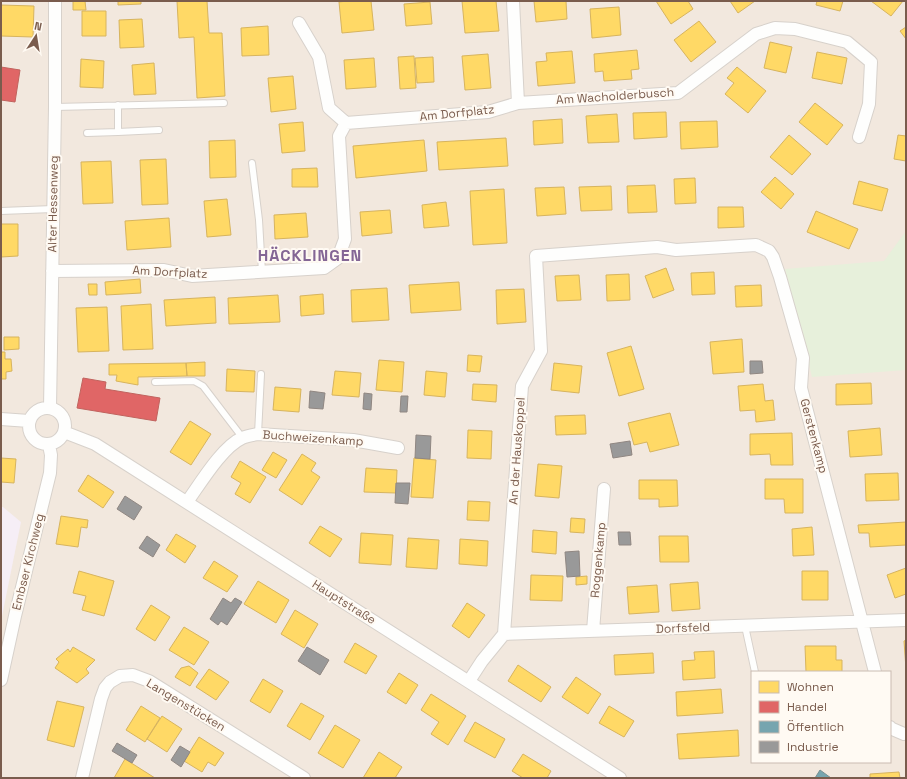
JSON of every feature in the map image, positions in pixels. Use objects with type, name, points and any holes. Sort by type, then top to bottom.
[{"type":"street","name":"Alter Hessenweg","points":[[50,408],[55,107],[55,1]]},
{"type":"street","points":[[513,1],[518,103]]},
{"type":"street","points":[[298,23],[320,57],[330,108],[346,123]]},
{"type":"street","name":"Am Wacholderbusch","points":[[518,103],[678,93],[756,34],[775,28],[795,29],[847,42],[871,62],[869,104],[859,137]]},
{"type":"street","name":"Am Dorfplatz","points":[[52,271],[164,270],[192,276],[324,268],[338,258],[345,239],[339,136],[346,123],[488,112],[518,103]]},
{"type":"street","name":"An der Hauskoppel","points":[[504,634],[522,386],[541,351],[536,256],[657,247],[676,250],[756,245],[769,251]]},
{"type":"street","name":"Gerstenkamp","points":[[769,251],[773,257],[780,277],[803,358],[801,388],[862,622]]},
{"type":"street","points":[[50,408],[59,412],[63,417],[65,427],[62,436],[56,442],[49,445],[37,442],[30,433],[28,427],[31,416],[34,412],[39,409],[50,408]]},
{"type":"street","points":[[1,419],[29,422]]},
{"type":"street","name":"Hauptstraße","points":[[64,432],[95,444],[620,778]]},
{"type":"street","name":"Buchweizenkamp","points":[[187,502],[204,477],[228,447],[242,437],[258,434],[353,440],[398,448]]},
{"type":"street","name":"Embser Kirchweg","points":[[1,680],[16,611],[50,473],[51,455],[49,445]]},
{"type":"street","name":"Roggenkamp","points":[[593,631],[604,489]]},
{"type":"street","name":"Dorfsfeld","points":[[504,634],[906,620]]},
{"type":"street","points":[[862,622],[875,671]]},
{"type":"street","points":[[469,682],[482,661],[504,634]]},
{"type":"street","name":"Langenstücken","points":[[82,778],[100,699],[105,688],[110,682],[120,676],[133,675],[149,681],[304,778]]},
{"type":"street","points":[[891,728],[904,734]]},
{"type":"lane","points":[[55,107],[224,103]]},
{"type":"lane","points":[[118,105],[118,132]]},
{"type":"lane","points":[[87,133],[159,130]]},
{"type":"lane","points":[[252,162],[259,220],[262,272]]},
{"type":"lane","points":[[1,211],[53,209]]},
{"type":"lane","points":[[258,434],[261,374]]},
{"type":"lane","points":[[155,382],[194,381],[204,386],[242,437]]},
{"type":"lane","points":[[745,626],[755,671]]},
{"type":"shaded area","points":[[1,1],[906,1],[906,778],[1,778]]},
{"type":"shaded area","points":[[1,507],[21,522],[1,621]]},
{"type":"green space","points":[[906,231],[906,370],[812,377],[785,269],[884,261]]},
{"type":"building: Wohnen","points":[[73,1],[85,1],[86,10],[73,10]]},
{"type":"building: Wohnen","points":[[118,1],[141,1],[141,4],[118,5]]},
{"type":"building: Wohnen","points":[[177,1],[207,1],[209,33],[222,33],[225,96],[197,98],[194,37],[179,38]]},
{"type":"building: Wohnen","points":[[371,1],[374,30],[342,33],[339,2]]},
{"type":"building: Wohnen","points":[[462,1],[496,1],[499,31],[465,33]]},
{"type":"building: Wohnen","points":[[534,1],[566,1],[567,19],[536,22]]},
{"type":"building: Wohnen","points":[[656,1],[688,1],[693,9],[671,24]]},
{"type":"building: Wohnen","points":[[730,1],[755,1],[738,13]]},
{"type":"building: Wohnen","points":[[817,1],[843,1],[840,11],[816,5]]},
{"type":"building: Wohnen","points":[[871,1],[903,1],[891,16]]},
{"type":"building: Wohnen","points":[[430,2],[432,24],[406,26],[404,4]]},
{"type":"building: Wohnen","points":[[1,5],[34,6],[33,37],[1,36]]},
{"type":"building: Wohnen","points":[[619,7],[621,35],[592,38],[590,9]]},
{"type":"building: Wohnen","points":[[82,11],[106,11],[106,36],[82,36]]},
{"type":"building: Wohnen","points":[[142,19],[144,47],[120,48],[119,20]]},
{"type":"building: Wohnen","points":[[699,21],[716,42],[691,62],[674,40]]},
{"type":"building: Wohnen","points":[[268,26],[269,55],[242,56],[241,28]]},
{"type":"building: Wohnen","points":[[906,27],[906,39],[900,31]]},
{"type":"building: Wohnen","points":[[770,42],[792,47],[786,73],[764,68]]},
{"type":"building: Wohnen","points":[[637,50],[639,69],[631,70],[632,79],[604,81],[603,71],[595,72],[594,54]]},
{"type":"building: Wohnen","points":[[572,51],[575,83],[538,86],[536,62],[547,61],[546,53]]},
{"type":"building: Wohnen","points":[[817,52],[847,58],[842,84],[812,78]]},
{"type":"building: Wohnen","points":[[488,54],[491,88],[465,90],[462,56]]},
{"type":"building: Wohnen","points":[[414,56],[416,88],[400,89],[398,57]]},
{"type":"building: Wohnen","points":[[433,57],[434,82],[417,83],[415,58]]},
{"type":"building: Wohnen","points":[[374,58],[376,87],[346,89],[344,60]]},
{"type":"building: Wohnen","points":[[81,59],[104,61],[103,88],[80,87]]},
{"type":"building: Wohnen","points":[[154,63],[156,94],[134,95],[132,65]]},
{"type":"building: Wohnen","points":[[737,67],[766,91],[748,113],[725,94],[734,83],[727,78]]},
{"type":"building: Wohnen","points":[[293,76],[296,109],[271,112],[268,78]]},
{"type":"building: Wohnen","points":[[815,103],[843,125],[827,145],[799,122]]},
{"type":"building: Wohnen","points":[[666,112],[667,137],[634,139],[633,113]]},
{"type":"building: Wohnen","points":[[617,114],[619,142],[588,143],[586,116]]},
{"type":"building: Wohnen","points":[[562,119],[563,143],[534,145],[533,121]]},
{"type":"building: Wohnen","points":[[717,121],[718,147],[681,149],[680,122]]},
{"type":"building: Wohnen","points":[[303,122],[305,151],[282,153],[279,124]]},
{"type":"building: Wohnen","points":[[789,135],[811,154],[792,175],[770,157]]},
{"type":"building: Wohnen","points":[[898,135],[906,136],[906,161],[894,159]]},
{"type":"building: Wohnen","points":[[506,138],[508,166],[439,170],[437,142]]},
{"type":"building: Wohnen","points":[[235,140],[236,177],[210,178],[209,141]]},
{"type":"building: Wohnen","points":[[424,140],[427,171],[356,178],[353,146]]},
{"type":"building: Wohnen","points":[[166,159],[168,204],[142,205],[140,160]]},
{"type":"building: Wohnen","points":[[111,161],[113,203],[83,204],[81,162]]},
{"type":"building: Wohnen","points":[[317,168],[318,187],[292,187],[292,169]]},
{"type":"building: Wohnen","points":[[775,177],[794,194],[781,209],[761,192]]},
{"type":"building: Wohnen","points":[[695,178],[696,203],[675,204],[674,179]]},
{"type":"building: Wohnen","points":[[859,181],[888,189],[882,211],[853,204]]},
{"type":"building: Wohnen","points":[[655,185],[657,212],[628,213],[627,186]]},
{"type":"building: Wohnen","points":[[611,186],[612,210],[581,211],[579,187]]},
{"type":"building: Wohnen","points":[[564,187],[566,214],[537,216],[535,188]]},
{"type":"building: Wohnen","points":[[504,189],[507,243],[473,245],[470,191]]},
{"type":"building: Wohnen","points":[[227,199],[231,235],[207,237],[204,201]]},
{"type":"building: Wohnen","points":[[446,202],[449,226],[424,228],[422,205]]},
{"type":"building: Wohnen","points":[[718,207],[743,207],[744,227],[718,228]]},
{"type":"building: Wohnen","points":[[390,210],[392,233],[362,236],[360,212]]},
{"type":"building: Wohnen","points":[[816,211],[858,229],[849,249],[807,232]]},
{"type":"building: Wohnen","points":[[306,213],[308,237],[275,239],[274,215]]},
{"type":"building: Wohnen","points":[[169,218],[171,247],[127,250],[125,221]]},
{"type":"building: Wohnen","points":[[1,224],[18,224],[18,256],[1,257]]},
{"type":"building: Wohnen","points":[[666,268],[674,290],[653,298],[645,276]]},
{"type":"building: Wohnen","points":[[714,272],[715,294],[692,295],[691,273]]},
{"type":"building: Wohnen","points":[[629,274],[630,300],[607,301],[606,275]]},
{"type":"building: Wohnen","points":[[579,275],[581,300],[557,301],[555,276]]},
{"type":"building: Wohnen","points":[[140,279],[141,293],[106,295],[105,282]]},
{"type":"building: Wohnen","points":[[459,282],[461,310],[411,313],[409,285]]},
{"type":"building: Wohnen","points":[[88,284],[97,284],[97,295],[89,295]]},
{"type":"building: Wohnen","points":[[761,285],[762,306],[736,307],[735,286]]},
{"type":"building: Wohnen","points":[[387,288],[389,320],[352,322],[351,290]]},
{"type":"building: Wohnen","points":[[524,289],[526,322],[497,324],[496,290]]},
{"type":"building: Wohnen","points":[[323,294],[324,314],[301,316],[300,296]]},
{"type":"building: Wohnen","points":[[278,295],[280,322],[229,324],[228,298]]},
{"type":"building: Wohnen","points":[[215,297],[216,323],[166,326],[164,300]]},
{"type":"building: Wohnen","points":[[151,304],[153,349],[123,350],[121,306]]},
{"type":"building: Wohnen","points":[[107,307],[109,351],[78,352],[76,308]]},
{"type":"building: Wohnen","points":[[4,337],[19,337],[19,349],[4,350]]},
{"type":"building: Wohnen","points":[[742,339],[744,372],[713,374],[710,342]]},
{"type":"building: Wohnen","points":[[631,346],[644,389],[619,396],[607,353]]},
{"type":"building: Wohnen","points":[[1,352],[5,352],[5,359],[11,359],[12,371],[6,372],[6,379],[1,379]]},
{"type":"building: Wohnen","points":[[468,355],[482,356],[480,372],[467,371]]},
{"type":"building: Wohnen","points":[[379,360],[404,362],[402,392],[376,390]]},
{"type":"building: Wohnen","points":[[205,362],[205,376],[187,376],[186,363]]},
{"type":"building: Wohnen","points":[[186,363],[187,376],[138,377],[138,385],[116,381],[117,375],[109,375],[109,364]]},
{"type":"building: Wohnen","points":[[554,363],[582,366],[579,393],[551,390]]},
{"type":"building: Wohnen","points":[[227,369],[255,371],[254,392],[226,391]]},
{"type":"building: Wohnen","points":[[335,371],[361,373],[359,397],[332,395]]},
{"type":"building: Wohnen","points":[[426,371],[447,373],[445,397],[424,395]]},
{"type":"building: Wohnen","points":[[871,383],[872,404],[836,405],[836,384]]},
{"type":"building: Wohnen","points":[[473,384],[497,385],[496,402],[472,400]]},
{"type":"building: Wohnen","points":[[763,384],[765,401],[773,400],[775,420],[756,422],[755,410],[740,411],[738,386]]},
{"type":"building: Wohnen","points":[[275,387],[301,389],[299,412],[273,410]]},
{"type":"building: Wohnen","points":[[670,413],[679,445],[650,452],[647,442],[634,445],[628,423]]},
{"type":"building: Wohnen","points":[[585,415],[586,434],[556,435],[555,416]]},
{"type":"building: Wohnen","points":[[190,421],[211,434],[191,465],[170,452]]},
{"type":"building: Wohnen","points":[[880,428],[882,455],[850,457],[848,431]]},
{"type":"building: Wohnen","points":[[468,430],[492,431],[491,459],[467,458]]},
{"type":"building: Wohnen","points":[[792,433],[793,465],[771,465],[770,454],[750,455],[750,434]]},
{"type":"building: Wohnen","points":[[273,452],[287,460],[276,478],[262,470]]},
{"type":"building: Wohnen","points":[[302,454],[316,463],[311,471],[320,477],[302,505],[279,490]]},
{"type":"building: Wohnen","points":[[1,458],[16,459],[14,483],[1,482]]},
{"type":"building: Wohnen","points":[[414,458],[436,460],[433,498],[411,497]]},
{"type":"building: Wohnen","points":[[240,461],[266,477],[250,503],[235,494],[241,483],[231,477]]},
{"type":"building: Wohnen","points":[[538,464],[562,466],[559,498],[535,496]]},
{"type":"building: Wohnen","points":[[366,468],[397,470],[396,493],[364,492]]},
{"type":"building: Wohnen","points":[[898,473],[899,500],[866,501],[865,474]]},
{"type":"building: Wohnen","points":[[88,475],[114,492],[103,508],[78,491]]},
{"type":"building: Wohnen","points":[[765,479],[803,479],[803,513],[785,513],[784,499],[765,499]]},
{"type":"building: Wohnen","points":[[639,480],[677,480],[678,506],[659,507],[659,499],[639,499]]},
{"type":"building: Wohnen","points":[[468,501],[490,502],[489,521],[467,520]]},
{"type":"building: Wohnen","points":[[61,516],[88,520],[87,528],[81,527],[78,547],[56,544]]},
{"type":"building: Wohnen","points":[[571,518],[585,519],[584,533],[570,532]]},
{"type":"building: Wohnen","points":[[906,522],[906,545],[870,547],[869,533],[859,533],[858,525]]},
{"type":"building: Wohnen","points":[[320,526],[342,539],[330,557],[309,543]]},
{"type":"building: Wohnen","points":[[812,527],[814,555],[793,556],[792,529]]},
{"type":"building: Wohnen","points":[[533,530],[557,532],[556,554],[532,552]]},
{"type":"building: Wohnen","points":[[361,533],[393,535],[391,565],[359,563]]},
{"type":"building: Wohnen","points":[[176,534],[196,546],[185,563],[166,550]]},
{"type":"building: Wohnen","points":[[659,536],[688,536],[689,562],[660,562]]},
{"type":"building: Wohnen","points":[[408,538],[439,540],[437,569],[406,567]]},
{"type":"building: Wohnen","points":[[460,539],[488,541],[487,566],[459,564]]},
{"type":"building: Wohnen","points":[[214,561],[238,576],[227,592],[203,578]]},
{"type":"building: Wohnen","points":[[906,568],[906,594],[895,598],[887,575]]},
{"type":"building: Wohnen","points":[[79,571],[114,581],[104,616],[82,610],[86,596],[73,593]]},
{"type":"building: Wohnen","points":[[802,571],[828,571],[828,600],[802,600]]},
{"type":"building: Wohnen","points":[[531,575],[563,576],[562,601],[530,600]]},
{"type":"building: Wohnen","points":[[587,576],[587,584],[576,585],[576,577]]},
{"type":"building: Wohnen","points":[[258,581],[289,600],[276,623],[244,604]]},
{"type":"building: Wohnen","points":[[698,582],[700,609],[672,611],[670,584]]},
{"type":"building: Wohnen","points":[[657,585],[659,612],[629,614],[627,587]]},
{"type":"building: Wohnen","points":[[467,603],[485,615],[469,638],[452,626]]},
{"type":"building: Wohnen","points":[[151,605],[170,617],[155,641],[136,629]]},
{"type":"building: Wohnen","points":[[295,610],[318,624],[304,648],[281,634]]},
{"type":"building: Wohnen","points":[[184,627],[209,642],[194,665],[169,650]]},
{"type":"building: Wohnen","points":[[906,640],[906,669],[904,641]]},
{"type":"building: Wohnen","points":[[355,643],[377,656],[366,674],[344,662]]},
{"type":"building: Wohnen","points":[[805,646],[836,646],[836,660],[842,660],[842,671],[806,671]]},
{"type":"building: Wohnen","points":[[73,647],[95,660],[86,669],[89,673],[77,683],[55,668],[59,662],[56,659],[68,649],[70,652]]},
{"type":"building: Wohnen","points":[[714,651],[715,678],[683,680],[682,661],[695,660],[694,652]]},
{"type":"building: Wohnen","points":[[653,653],[654,673],[615,675],[614,655]]},
{"type":"building: Wohnen","points":[[518,665],[551,687],[541,702],[508,681]]},
{"type":"building: Wohnen","points":[[189,666],[198,673],[190,686],[175,677],[181,668]]},
{"type":"building: Wohnen","points":[[209,669],[229,682],[216,700],[196,687]]},
{"type":"building: Wohnen","points":[[399,673],[418,685],[406,704],[387,692]]},
{"type":"building: Wohnen","points":[[576,677],[601,694],[588,714],[562,697]]},
{"type":"building: Wohnen","points":[[263,679],[283,691],[270,713],[250,701]]},
{"type":"building: Wohnen","points":[[721,689],[723,713],[677,716],[676,692]]},
{"type":"building: Wohnen","points":[[431,694],[466,716],[448,745],[431,734],[439,722],[421,710]]},
{"type":"building: Wohnen","points":[[57,701],[84,707],[74,747],[47,740]]},
{"type":"building: Wohnen","points":[[301,703],[324,716],[310,740],[287,726]]},
{"type":"building: Wohnen","points":[[141,706],[160,718],[145,742],[126,730]]},
{"type":"building: Wohnen","points":[[609,706],[634,721],[624,737],[599,723]]},
{"type":"building: Wohnen","points":[[162,716],[182,729],[167,752],[147,739]]},
{"type":"building: Wohnen","points":[[475,722],[505,739],[495,758],[464,741]]},
{"type":"building: Wohnen","points":[[335,725],[360,740],[343,768],[318,753]]},
{"type":"building: Wohnen","points":[[738,730],[739,756],[679,759],[677,734]]},
{"type":"building: Wohnen","points":[[199,737],[224,753],[215,766],[208,762],[202,772],[184,761]]},
{"type":"building: Wohnen","points":[[379,752],[402,767],[395,778],[363,778]]},
{"type":"building: Wohnen","points":[[523,754],[551,771],[547,778],[523,778],[512,771]]},
{"type":"building: Wohnen","points":[[125,759],[155,778],[114,778]]},
{"type":"building: Wohnen","points":[[899,772],[900,778],[870,778],[870,774]]},
{"type":"building: Handel","points":[[1,67],[20,70],[15,102],[1,100]]},
{"type":"building: Handel","points":[[83,378],[106,382],[105,389],[160,398],[156,421],[77,408]]},
{"type":"building: Öffentlich","points":[[820,770],[831,778],[815,778]]},
{"type":"building: Industrie","points":[[750,361],[762,361],[763,373],[750,374]]},
{"type":"building: Industrie","points":[[310,391],[325,393],[323,409],[309,408]]},
{"type":"building: Industrie","points":[[364,393],[372,394],[371,410],[363,409]]},
{"type":"building: Industrie","points":[[401,396],[408,396],[407,412],[400,412]]},
{"type":"building: Industrie","points":[[416,435],[431,436],[430,459],[415,458]]},
{"type":"building: Industrie","points":[[630,441],[632,455],[613,458],[610,444]]},
{"type":"building: Industrie","points":[[396,483],[410,483],[408,504],[395,503]]},
{"type":"building: Industrie","points":[[125,496],[142,507],[134,520],[117,509]]},
{"type":"building: Industrie","points":[[618,532],[630,532],[631,545],[619,545]]},
{"type":"building: Industrie","points":[[147,536],[160,545],[153,557],[139,548]]},
{"type":"building: Industrie","points":[[579,551],[580,576],[567,577],[565,552]]},
{"type":"building: Industrie","points":[[223,598],[231,603],[235,598],[242,602],[227,625],[221,621],[218,625],[210,619]]},
{"type":"building: Industrie","points":[[307,647],[329,660],[320,675],[298,661]]},
{"type":"building: Industrie","points":[[117,743],[137,755],[132,763],[112,751]]},
{"type":"building: Industrie","points":[[180,746],[190,752],[181,767],[171,760]]},
{"type":"district","name":"HÄCKLINGEN","points":[[310,255]]}]
